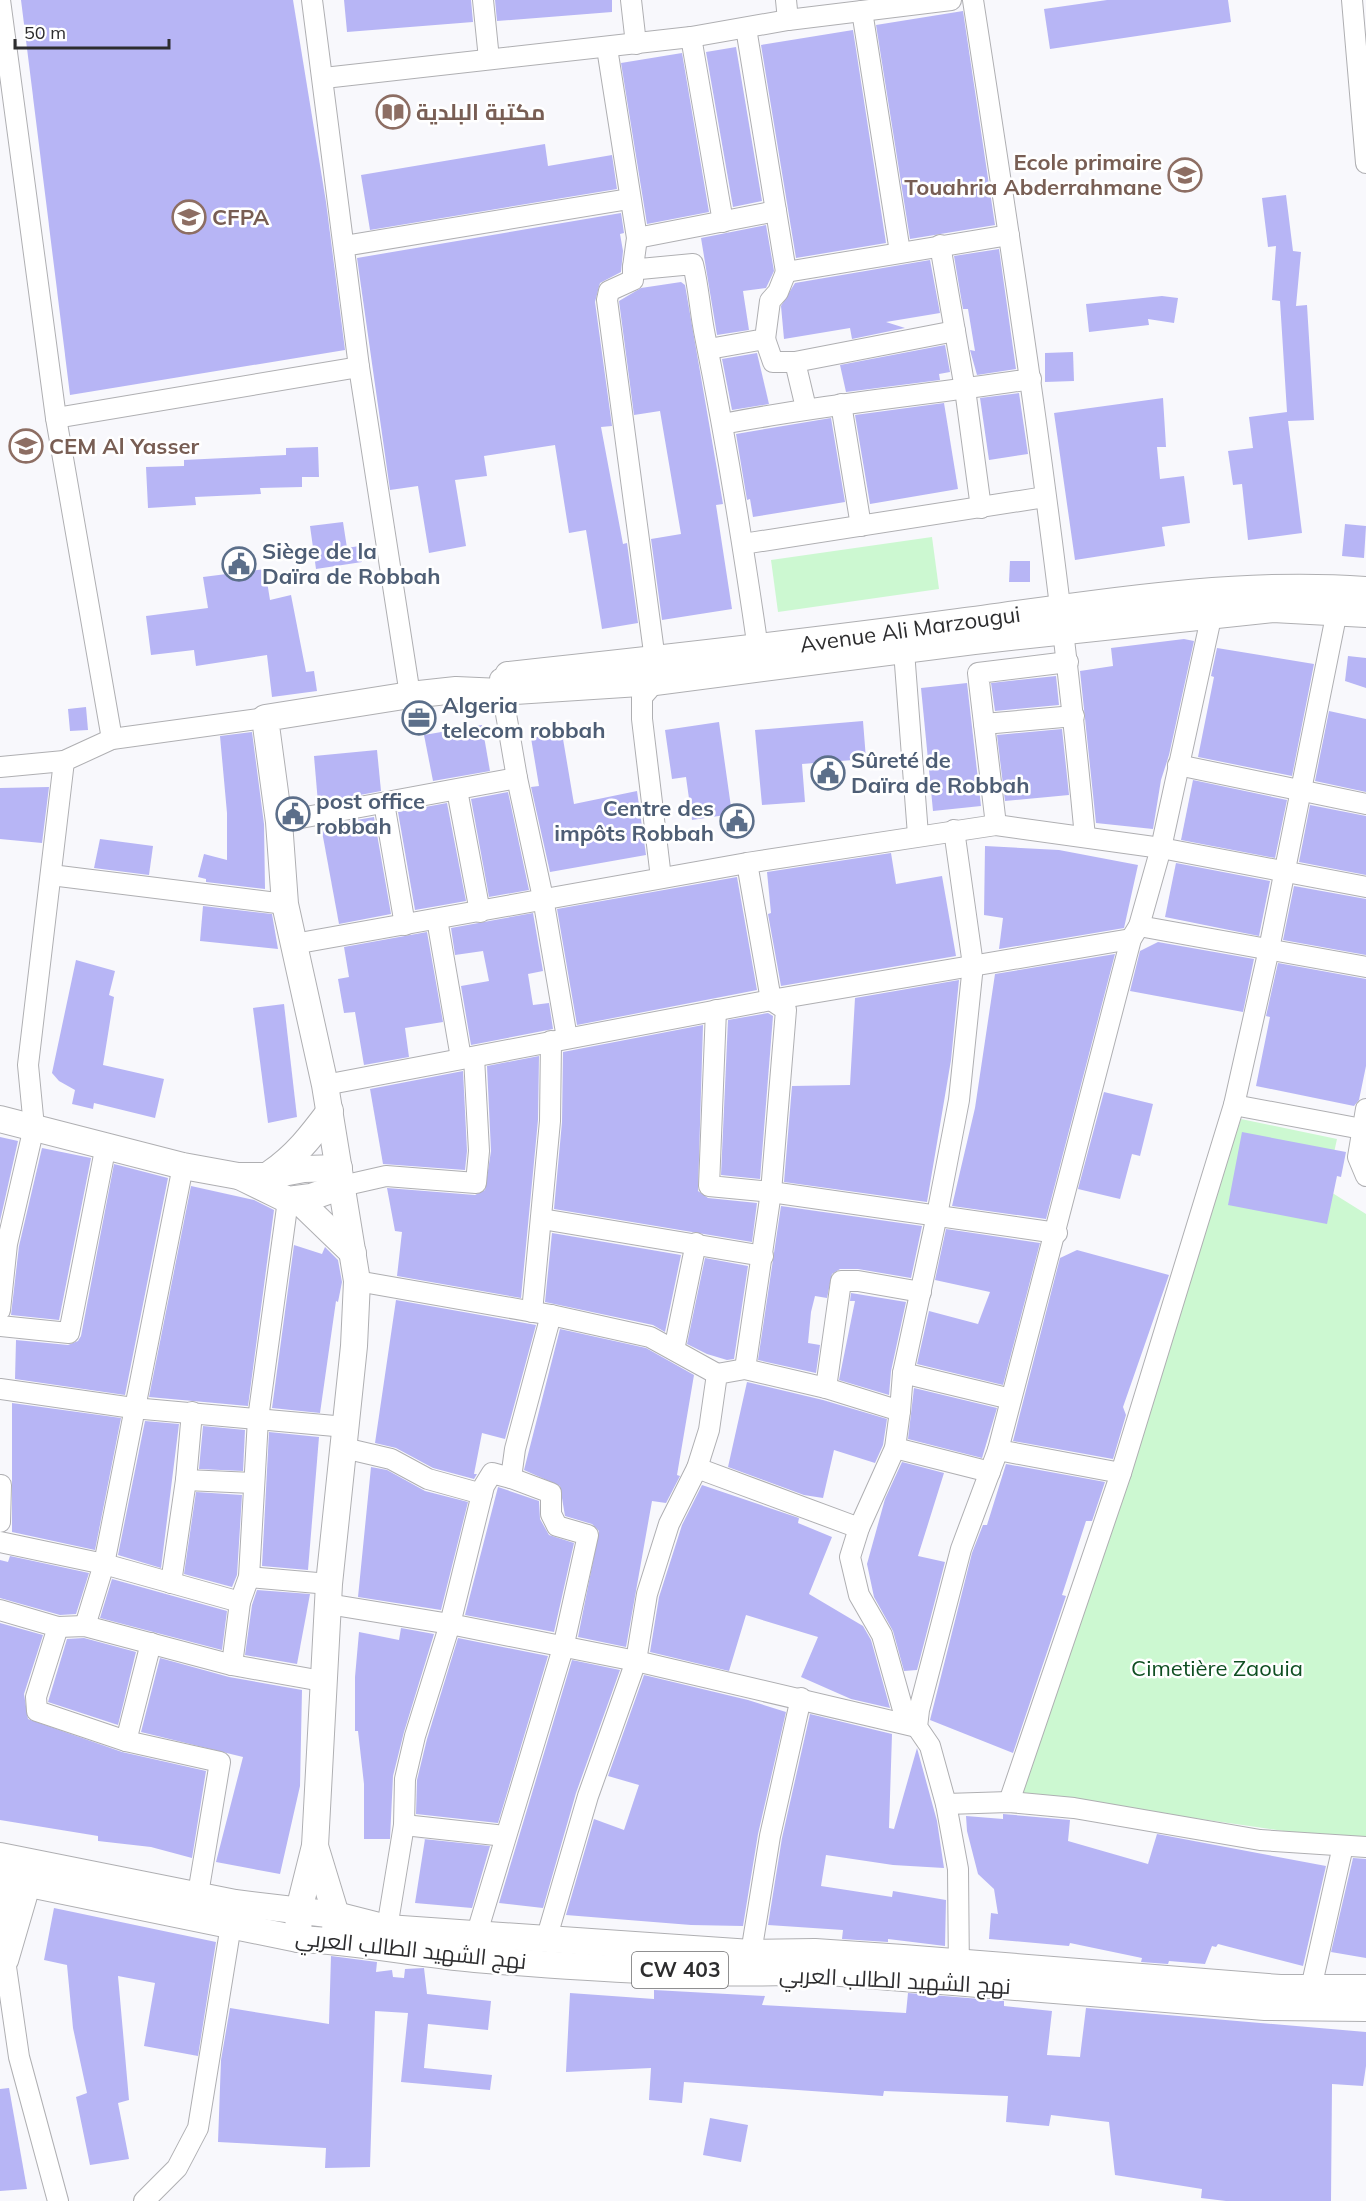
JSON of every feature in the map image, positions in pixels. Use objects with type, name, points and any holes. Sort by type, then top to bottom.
[{"type":"main road","name":"Avenue Ali Marzougui","points":[[265,718],[410,695],[500,684],[903,651],[974,641],[1061,620],[1215,589],[1300,586],[1366,590]]},
{"type":"main road","name":"Avenue Ali Marzougui","points":[[655,671],[758,649],[1061,620],[1213,615],[1273,609],[1366,614]]},
{"type":"main road","points":[[265,718],[279,822],[285,904],[346,1179],[357,1281],[345,1438],[328,1594],[315,1846],[299,1910],[298,1939]]},
{"type":"main road","points":[[267,1176],[290,1161],[330,1112]]},
{"type":"main road","points":[[0,1119],[183,1166],[238,1176],[267,1176],[304,1169],[346,1179]]},
{"type":"main road","points":[[238,1176],[292,1200],[353,1253]]},
{"type":"main road","points":[[292,1200],[346,1179]]},
{"type":"main road","points":[[315,1846],[335,1928]]},
{"type":"main road","name":"نهج الشهيد الطالب العربي","points":[[16,1870],[231,1925],[298,1939],[335,1928],[387,1928],[546,1940],[751,1964]]},
{"type":"main road","name":"نهج الشهيد الطالب العربي","points":[[16,1870],[198,1894],[235,1903],[299,1910],[335,1928],[473,1959],[751,1964],[815,1952],[958,1972],[1265,2007],[1366,2008]]},
{"type":"main road","name":"نهج الشهيد الطالب العربي","points":[[958,1972],[1280,1988],[1366,1988]]},
{"type":"street","points":[[0,0],[56,418],[112,739]]},
{"type":"street","points":[[312,0],[324,78],[359,368],[410,695]]},
{"type":"street","points":[[483,0],[489,59]]},
{"type":"street","points":[[632,0],[636,44]]},
{"type":"street","points":[[786,0],[788,20]]},
{"type":"street","points":[[324,78],[607,48],[692,37],[788,20],[951,0]]},
{"type":"street","points":[[973,0],[1031,379],[1068,662],[1085,837]]},
{"type":"street","points":[[1352,0],[1362,62],[1366,163]]},
{"type":"street","points":[[862,11],[900,252]]},
{"type":"street","points":[[746,28],[786,272],[778,292],[770,301],[765,339],[773,362],[795,362],[955,331]]},
{"type":"street","points":[[692,37],[723,222]]},
{"type":"street","points":[[607,48],[629,199],[637,238],[633,280],[609,291],[607,300],[655,671],[642,697],[642,719],[661,878]]},
{"type":"street","points":[[344,246],[629,199]]},
{"type":"street","points":[[637,238],[776,211]]},
{"type":"street","points":[[786,272],[1009,235]]},
{"type":"street","points":[[940,245],[965,389],[981,508]]},
{"type":"street","points":[[633,267],[640,269],[693,264],[723,424],[758,649]]},
{"type":"street","points":[[709,349],[765,339]]},
{"type":"street","points":[[795,362],[806,408]]},
{"type":"street","points":[[56,418],[359,368]]},
{"type":"street","points":[[723,424],[806,408],[1031,379]]},
{"type":"street","points":[[841,404],[861,526]]},
{"type":"street","points":[[742,544],[1045,497]]},
{"type":"street","points":[[912,1725],[961,1549],[998,1450],[1135,932],[1161,848],[1213,615],[1215,589]]},
{"type":"street","points":[[1009,1802],[1121,1473],[1234,1105],[1303,791],[1337,611]]},
{"type":"street","points":[[974,641],[996,825]]},
{"type":"street","points":[[903,651],[918,835]]},
{"type":"street","points":[[978,673],[1068,662]]},
{"type":"street","points":[[500,684],[517,778],[543,898],[559,1039],[532,1312]]},
{"type":"street","points":[[984,724],[1074,716]]},
{"type":"street","points":[[0,767],[64,761],[112,739],[265,718]]},
{"type":"street","points":[[0,1310],[7,1244],[34,1127],[28,1065],[64,761]]},
{"type":"street","points":[[1178,765],[1366,804]]},
{"type":"street","points":[[279,822],[517,778]]},
{"type":"street","points":[[457,790],[480,912]]},
{"type":"street","points":[[384,803],[405,925]]},
{"type":"street","points":[[294,944],[747,863],[918,835],[996,825],[1161,848],[1366,887]]},
{"type":"street","points":[[954,830],[974,965],[958,1100],[937,1215],[903,1373],[895,1448],[859,1528],[850,1557],[859,1595],[882,1635],[912,1725],[930,1746],[946,1804],[958,1869],[958,1972]]},
{"type":"street","points":[[745,1370],[771,1192],[786,1010],[771,1000],[747,863]]},
{"type":"street","points":[[51,875],[285,904]]},
{"type":"street","points":[[346,1179],[386,1176],[476,1183],[479,1151],[468,1058],[437,919]]},
{"type":"street","points":[[325,1084],[716,1010],[974,965],[1135,932],[1269,949],[1366,967]]},
{"type":"street","points":[[716,1010],[709,1186],[771,1192],[1057,1233]]},
{"type":"street","points":[[1234,1105],[1362,1129]]},
{"type":"street","points":[[1366,1109],[1358,1157],[1366,1176]]},
{"type":"street","points":[[0,1326],[69,1333],[106,1145]]},
{"type":"street","points":[[85,1626],[104,1564],[133,1408],[183,1166]]},
{"type":"street","points":[[232,1665],[240,1602],[249,1576],[258,1419],[292,1200]]},
{"type":"street","points":[[542,1219],[763,1256]]},
{"type":"street","points":[[674,1350],[696,1244]]},
{"type":"street","points":[[357,1281],[551,1315],[650,1337],[717,1374],[745,1370],[826,1388],[900,1411]]},
{"type":"street","points":[[826,1388],[842,1281],[858,1281],[921,1292]]},
{"type":"street","points":[[511,1478],[515,1449],[551,1315]]},
{"type":"street","points":[[903,1373],[1011,1399]]},
{"type":"street","points":[[546,1940],[588,1796],[636,1661],[647,1594],[662,1544],[669,1524],[697,1468],[709,1430],[717,1374]]},
{"type":"street","points":[[0,1389],[133,1408],[258,1419],[345,1438],[428,1479],[482,1494]]},
{"type":"street","points":[[171,1583],[186,1480],[192,1412]]},
{"type":"street","points":[[895,1448],[990,1472]]},
{"type":"street","points":[[998,1450],[1121,1473]]},
{"type":"street","points":[[697,1468],[859,1528]]},
{"type":"street","points":[[387,1928],[404,1825],[408,1769],[450,1624],[482,1494],[492,1473],[551,1493],[550,1514],[557,1526],[588,1535],[563,1648],[476,1936]]},
{"type":"street","points":[[186,1480],[253,1483]]},
{"type":"street","points":[[0,1481],[0,1522]]},
{"type":"street","points":[[0,1542],[104,1564],[240,1602]]},
{"type":"street","points":[[249,1576],[450,1624],[636,1661],[912,1725]]},
{"type":"street","points":[[0,1610],[58,1627],[85,1626],[232,1665],[322,1681]]},
{"type":"street","points":[[58,1627],[36,1697],[37,1711],[126,1742],[220,1762],[198,1894]]},
{"type":"street","points":[[126,1742],[151,1643]]},
{"type":"street","points":[[751,1964],[770,1836],[801,1698]]},
{"type":"street","points":[[946,1804],[1009,1802],[1133,1816],[1260,1840],[1366,1847]]},
{"type":"street","points":[[404,1825],[505,1836]]},
{"type":"street","points":[[1311,1988],[1343,1846]]},
{"type":"street","points":[[16,1870],[4,1915],[6,1967],[19,2057],[58,2201]]},
{"type":"street","points":[[144,2201],[177,2168],[198,2128],[231,1925]]},
{"type":"green space","points":[[932,537],[939,589],[778,612],[771,560]]},
{"type":"green space","name":"Cimetière Zaouia","points":[[1241,1119],[1337,1139],[1326,1189],[1366,1214],[1366,1838],[1360,1842],[1019,1793]]},
{"type":"building","points":[[21,0],[293,0],[326,202],[345,350],[70,395]]},
{"type":"building","points":[[344,0],[471,0],[473,22],[347,32]]},
{"type":"building","points":[[495,0],[612,0],[612,12],[497,21]]},
{"type":"building","points":[[1107,0],[1228,0],[1231,22],[1050,49],[1044,9]]},
{"type":"building","points":[[963,11],[995,225],[910,239],[876,25]]},
{"type":"building","points":[[853,30],[886,243],[796,258],[761,45]]},
{"type":"building","points":[[736,47],[762,201],[733,207],[706,52]]},
{"type":"building","points":[[682,53],[709,212],[647,224],[621,63]]},
{"type":"building","points":[[545,144],[548,166],[612,155],[617,189],[370,230],[361,175]]},
{"type":"building","points":[[1286,195],[1293,251],[1301,252],[1296,306],[1307,305],[1314,420],[1288,421],[1302,533],[1248,540],[1242,484],[1233,485],[1228,451],[1253,448],[1249,417],[1287,412],[1280,301],[1272,300],[1276,246],[1268,247],[1262,198]]},
{"type":"building","points":[[621,213],[624,233],[620,234],[623,251],[621,272],[600,283],[595,302],[612,426],[601,427],[623,544],[627,543],[638,623],[602,629],[586,530],[569,533],[555,445],[484,456],[487,476],[455,480],[466,546],[429,553],[418,486],[390,490],[357,258]]},
{"type":"building","points":[[766,225],[774,271],[766,288],[743,291],[749,330],[717,335],[701,238]]},
{"type":"building","points":[[999,249],[1016,369],[977,375],[970,350],[975,351],[968,309],[963,309],[954,256]]},
{"type":"building","points":[[930,260],[940,313],[886,322],[905,328],[852,339],[850,328],[784,339],[781,306],[795,283]]},
{"type":"building","points":[[681,282],[685,285],[723,504],[716,505],[732,609],[662,620],[651,539],[681,534],[660,411],[634,415],[619,301],[641,288]]},
{"type":"building","points":[[1162,296],[1178,298],[1174,323],[1148,319],[1149,325],[1089,332],[1086,304]]},
{"type":"building","points":[[945,345],[950,372],[939,374],[940,380],[846,392],[840,365]]},
{"type":"building","points":[[1073,352],[1074,381],[1045,382],[1045,353]]},
{"type":"building","points":[[757,353],[769,404],[732,410],[722,359]]},
{"type":"building","points":[[1019,393],[1028,454],[989,460],[980,398]]},
{"type":"building","points":[[1163,398],[1166,447],[1157,447],[1160,479],[1184,476],[1190,523],[1162,527],[1165,546],[1075,560],[1054,413]]},
{"type":"building","points":[[944,403],[958,489],[870,504],[855,415]]},
{"type":"building","points":[[831,418],[845,502],[753,517],[750,499],[747,500],[736,434]]},
{"type":"building","points":[[318,447],[319,477],[302,477],[302,487],[260,488],[261,494],[195,497],[196,505],[148,508],[146,467],[184,466],[184,460],[286,455],[286,448]]},
{"type":"building","points":[[343,522],[347,548],[359,546],[362,562],[316,569],[310,526]]},
{"type":"building","points":[[1345,524],[1366,526],[1364,558],[1342,556]]},
{"type":"building","points":[[1010,561],[1030,561],[1030,582],[1009,582]]},
{"type":"building","points":[[265,569],[270,600],[291,595],[306,672],[314,671],[317,691],[272,697],[267,655],[196,666],[194,650],[151,655],[146,616],[208,608],[203,577]]},
{"type":"building","points":[[1184,639],[1194,641],[1169,755],[1161,780],[1153,829],[1096,823],[1080,671],[1113,666],[1111,648]]},
{"type":"building","points":[[1217,648],[1314,664],[1292,776],[1198,757],[1214,677],[1211,676]]},
{"type":"building","points":[[1348,656],[1366,658],[1366,688],[1345,681]]},
{"type":"building","points":[[1056,676],[1059,705],[995,711],[991,683]]},
{"type":"building","points":[[967,683],[981,806],[933,811],[921,688]]},
{"type":"building","points":[[86,707],[88,730],[70,731],[68,709]]},
{"type":"building","points":[[429,709],[432,727],[414,731],[410,712]]},
{"type":"building","points":[[1329,711],[1366,719],[1366,792],[1315,781]]},
{"type":"building","points":[[863,721],[866,759],[802,764],[805,802],[762,805],[755,730]]},
{"type":"building","points":[[719,722],[732,814],[692,820],[686,777],[672,779],[665,730]]},
{"type":"building","points":[[482,725],[490,771],[433,781],[424,735]]},
{"type":"building","points":[[1062,729],[1069,795],[1005,801],[997,735]]},
{"type":"building","points":[[252,732],[264,824],[265,889],[206,882],[206,879],[198,877],[204,854],[227,860],[227,813],[220,736]]},
{"type":"building","points":[[562,733],[574,804],[637,791],[646,855],[550,872],[531,787],[539,786],[531,738]]},
{"type":"building","points":[[377,750],[381,791],[318,803],[314,756]]},
{"type":"building","points":[[1193,780],[1287,800],[1275,858],[1181,840]]},
{"type":"building","points":[[49,787],[42,843],[0,839],[0,788]]},
{"type":"building","points":[[508,792],[529,890],[489,897],[471,799]]},
{"type":"building","points":[[447,803],[466,901],[415,910],[398,812]]},
{"type":"building","points":[[1310,805],[1366,816],[1366,875],[1299,862]]},
{"type":"building","points":[[374,817],[391,914],[339,924],[321,826]]},
{"type":"building","points":[[100,839],[153,846],[149,875],[94,868]]},
{"type":"building","points":[[985,846],[1059,850],[1138,865],[1124,928],[999,949],[1003,918],[984,915]]},
{"type":"building","points":[[891,853],[896,884],[942,876],[956,956],[781,986],[768,914],[771,913],[767,872]]},
{"type":"building","points":[[1176,863],[1270,881],[1259,936],[1165,917]]},
{"type":"building","points":[[737,877],[757,990],[577,1025],[557,909]]},
{"type":"building","points":[[1294,886],[1366,899],[1366,955],[1283,940]]},
{"type":"building","points":[[203,906],[272,914],[278,949],[200,941]]},
{"type":"building","points":[[533,913],[543,971],[528,974],[533,1005],[549,1003],[553,1029],[471,1045],[461,986],[489,981],[483,951],[455,955],[451,928]]},
{"type":"building","points":[[427,932],[443,1022],[405,1028],[409,1057],[364,1065],[355,1012],[344,1013],[338,979],[349,977],[344,947]]},
{"type":"building","points":[[1158,942],[1254,959],[1243,1012],[1130,991],[1140,951]]},
{"type":"building","points":[[1115,954],[1046,1219],[952,1206],[975,1108],[995,974]]},
{"type":"building","points":[[76,960],[115,971],[109,995],[114,997],[103,1065],[164,1079],[155,1118],[94,1103],[93,1109],[72,1104],[75,1090],[59,1081],[52,1073]]},
{"type":"building","points":[[1278,963],[1366,979],[1366,1066],[1359,1100],[1354,1106],[1256,1086],[1270,1017],[1266,1016]]},
{"type":"building","points":[[959,980],[951,1060],[927,1202],[784,1182],[792,1086],[850,1085],[855,998]]},
{"type":"building","points":[[284,1004],[297,1117],[268,1123],[253,1008]]},
{"type":"building","points":[[768,1013],[773,1016],[760,1179],[721,1175],[728,1020]]},
{"type":"building","points":[[703,1025],[698,1191],[708,1198],[757,1203],[752,1242],[554,1209],[562,1122],[563,1052]]},
{"type":"building","points":[[539,1056],[538,1120],[521,1298],[397,1276],[402,1232],[395,1231],[387,1188],[475,1195],[485,1190],[491,1151],[487,1066]]},
{"type":"building","points":[[463,1071],[467,1151],[465,1170],[383,1164],[370,1089]]},
{"type":"building","points":[[1104,1092],[1153,1104],[1140,1156],[1132,1154],[1120,1199],[1078,1189]]},
{"type":"building","points":[[1242,1132],[1346,1152],[1341,1177],[1337,1176],[1327,1224],[1228,1205]]},
{"type":"building","points":[[0,1137],[18,1141],[0,1221]]},
{"type":"building","points":[[42,1148],[91,1158],[59,1320],[11,1315],[19,1246]]},
{"type":"building","points":[[114,1164],[168,1178],[125,1395],[15,1379],[16,1340],[68,1345],[78,1341],[81,1336]]},
{"type":"building","points":[[191,1186],[254,1200],[274,1210],[248,1406],[149,1397]]},
{"type":"building","points":[[781,1206],[922,1226],[911,1278],[858,1269],[840,1269],[832,1274],[827,1298],[815,1296],[808,1343],[820,1345],[816,1373],[758,1360]]},
{"type":"building","points":[[946,1229],[1040,1243],[1003,1385],[917,1364],[929,1311],[978,1324],[990,1292],[935,1280]]},
{"type":"building","points":[[552,1233],[681,1255],[665,1332],[653,1325],[545,1302]]},
{"type":"building","points":[[294,1245],[322,1254],[325,1247],[338,1260],[342,1282],[338,1302],[336,1301],[320,1413],[272,1408]]},
{"type":"building","points":[[1077,1250],[1169,1275],[1123,1407],[1126,1415],[1113,1459],[1013,1441],[1060,1258]]},
{"type":"building","points":[[705,1258],[748,1266],[734,1359],[727,1360],[707,1354],[687,1344]]},
{"type":"building","points":[[851,1293],[906,1302],[891,1371],[889,1395],[839,1380],[855,1301],[850,1301]]},
{"type":"building","points":[[396,1300],[536,1325],[505,1439],[482,1433],[474,1474],[477,1474],[474,1479],[433,1468],[396,1448],[375,1443]]},
{"type":"building","points":[[560,1329],[646,1348],[694,1375],[677,1475],[680,1476],[666,1503],[652,1501],[626,1647],[578,1637],[599,1531],[592,1524],[565,1516],[560,1486],[524,1470]]},
{"type":"building","points":[[747,1382],[823,1400],[887,1419],[883,1445],[875,1463],[834,1450],[823,1498],[804,1495],[728,1467]]},
{"type":"building","points":[[914,1388],[997,1408],[982,1458],[908,1439]]},
{"type":"building","points":[[12,1403],[121,1418],[95,1550],[12,1532]]},
{"type":"building","points":[[145,1421],[179,1424],[161,1568],[118,1555]]},
{"type":"building","points":[[203,1426],[245,1430],[243,1471],[199,1469]]},
{"type":"building","points":[[269,1432],[319,1437],[308,1570],[262,1566]]},
{"type":"building","points":[[902,1462],[944,1473],[918,1556],[945,1562],[917,1670],[904,1671],[893,1631],[874,1597],[867,1564],[885,1499]]},
{"type":"building","points":[[1006,1464],[1105,1482],[1092,1521],[1086,1521],[1062,1595],[1066,1596],[1013,1753],[930,1720],[972,1553],[983,1525],[987,1525]]},
{"type":"building","points":[[371,1467],[387,1470],[425,1491],[468,1502],[441,1610],[358,1597]]},
{"type":"building","points":[[702,1485],[799,1518],[798,1523],[832,1537],[809,1594],[863,1626],[871,1640],[890,1708],[851,1699],[801,1677],[818,1637],[746,1615],[729,1671],[650,1652],[659,1597],[682,1525]]},
{"type":"building","points":[[498,1487],[539,1501],[540,1519],[549,1535],[574,1543],[554,1632],[465,1615]]},
{"type":"building","points":[[196,1492],[242,1495],[237,1575],[232,1587],[184,1574]]},
{"type":"building","points":[[10,1556],[89,1573],[76,1614],[60,1615],[0,1598],[0,1560],[8,1562]]},
{"type":"building","points":[[112,1579],[227,1611],[222,1650],[100,1618]]},
{"type":"building","points":[[257,1590],[310,1594],[297,1664],[245,1655],[252,1605]]},
{"type":"building","points":[[0,1623],[43,1635],[24,1694],[28,1719],[122,1752],[206,1771],[192,1858],[151,1847],[98,1841],[98,1836],[0,1820]]},
{"type":"building","points":[[401,1628],[434,1634],[393,1776],[390,1839],[364,1839],[364,1784],[358,1731],[355,1731],[355,1677],[359,1632],[399,1640]]},
{"type":"building","points":[[84,1638],[136,1652],[118,1725],[48,1702],[67,1639]]},
{"type":"building","points":[[458,1638],[548,1656],[498,1823],[416,1814],[417,1780]]},
{"type":"building","points":[[160,1658],[229,1677],[302,1690],[300,1786],[280,1874],[216,1862],[243,1757],[141,1732]]},
{"type":"building","points":[[572,1660],[620,1670],[576,1793],[543,1908],[499,1903]]},
{"type":"building","points":[[644,1675],[748,1700],[786,1712],[758,1834],[743,1926],[691,1925],[566,1915],[594,1819],[624,1830],[639,1785],[608,1776]]},
{"type":"building","points":[[810,1714],[892,1734],[889,1828],[894,1829],[917,1748],[937,1821],[944,1868],[893,1865],[826,1855],[821,1886],[892,1897],[893,1891],[946,1900],[945,1946],[888,1939],[888,1942],[842,1939],[843,1930],[768,1925],[782,1838]]},
{"type":"building","points":[[1003,1814],[1070,1820],[1068,1841],[1148,1864],[1157,1834],[1326,1866],[1303,1966],[1218,1944],[1216,1947],[1212,1946],[1205,1964],[1169,1961],[1168,1964],[1141,1962],[1142,1958],[1070,1943],[1069,1946],[989,1939],[991,1913],[998,1914],[994,1889],[978,1874],[967,1831],[966,1816],[1003,1819]]},
{"type":"building","points":[[425,1839],[490,1846],[472,1908],[415,1903]]},
{"type":"building","points":[[1353,1858],[1366,1859],[1366,1958],[1331,1952]]},
{"type":"building","points":[[54,1908],[216,1942],[198,2056],[144,2046],[155,1983],[118,1976],[129,2100],[118,2103],[129,2159],[90,2165],[76,2097],[87,2093],[73,2028],[67,1965],[44,1960]]},
{"type":"building","points":[[331,1956],[377,1962],[376,1972],[392,1970],[393,1977],[404,1978],[405,1969],[424,1968],[427,1994],[491,2001],[488,2030],[428,2024],[424,2068],[492,2075],[490,2090],[401,2082],[408,2013],[375,2011],[370,2167],[325,2168],[326,2148],[218,2142],[221,2060],[230,2008],[329,2024]]},
{"type":"building","points":[[654,1990],[765,1996],[762,2005],[906,2013],[908,1993],[1004,2001],[1004,2006],[1052,2011],[1047,2055],[1080,2057],[1086,2008],[1366,2032],[1366,2066],[1363,2086],[1332,2084],[1331,2201],[1226,2201],[1201,2198],[1202,2189],[1115,2175],[1109,2122],[1051,2115],[1049,2126],[1006,2122],[1008,2096],[884,2091],[883,2096],[684,2082],[682,2103],[649,2100],[651,2068],[566,2072],[570,1993],[654,1999]]},
{"type":"building","points":[[9,2088],[27,2189],[0,2191],[0,2089]]},
{"type":"building","points":[[710,2118],[748,2125],[741,2162],[703,2155]]},
{"type":"place","name":"مكتبة البلدية","points":[[393,112]]},
{"type":"place","name":"Ecole primaire Touahria Abderrahmane","points":[[1185,175]]},
{"type":"place","name":"CFPA","points":[[189,217]]},
{"type":"place","name":"CEM Al Yasser","points":[[26,446]]},
{"type":"place","name":"Siège de la Daïra de Robbah","points":[[239,564]]},
{"type":"place","name":"Algeria telecom robbah","points":[[419,718]]},
{"type":"place","name":"Sûreté de Daïra de Robbah","points":[[828,773]]},
{"type":"place","name":"post office robbah","points":[[293,814]]},
{"type":"place","name":"Centre des impôts Robbah","points":[[737,821]]}]
